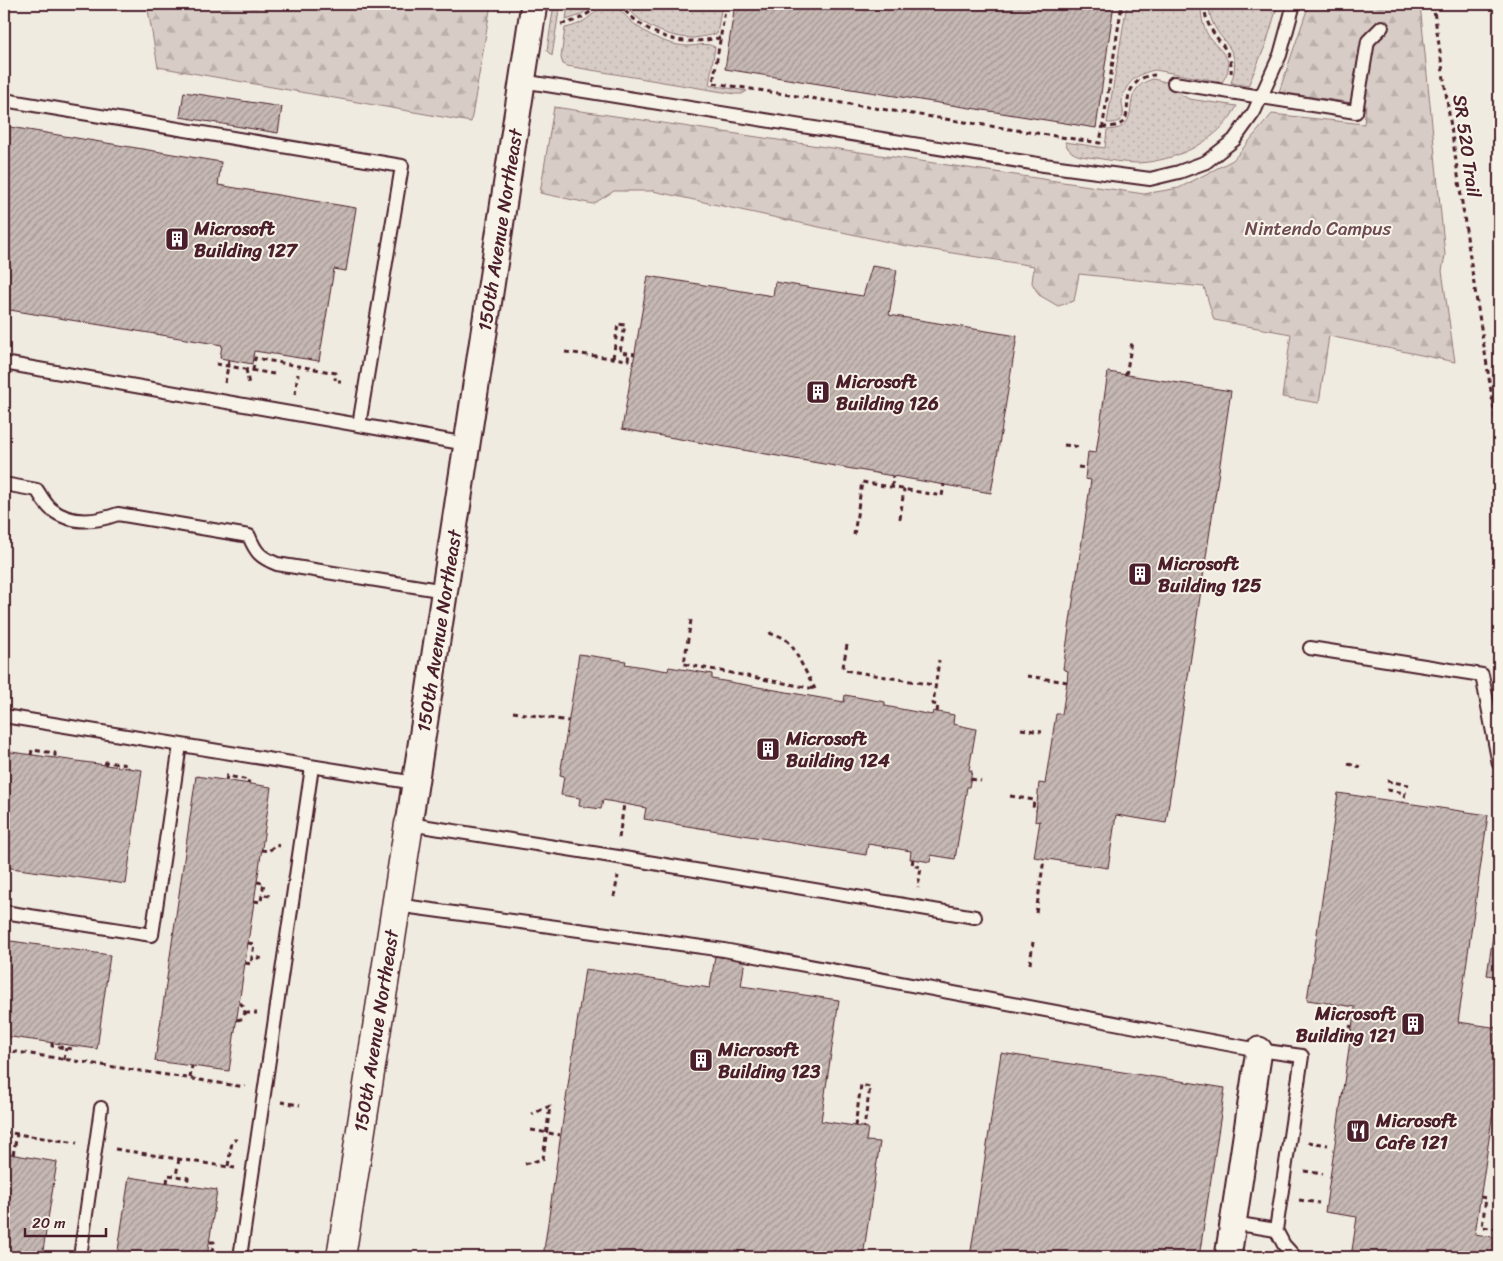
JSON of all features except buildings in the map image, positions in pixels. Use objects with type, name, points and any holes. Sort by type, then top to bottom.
[{"type":"street","name":"150th Avenue Northeast","points":[[341,1257],[534,4]]},
{"type":"street","points":[[1228,1257],[1259,1050]]},
{"type":"lane","points":[[522,81],[1044,165],[1150,179],[1179,172],[1206,162],[1234,140],[1254,112],[1280,54],[1294,4]]},
{"type":"lane","points":[[1174,82],[1356,112],[1368,40],[1382,28]]},
{"type":"lane","points":[[4,100],[402,166],[359,425]]},
{"type":"lane","points":[[4,363],[467,444]]},
{"type":"lane","points":[[4,484],[37,490],[50,508],[68,519],[86,521],[118,514],[249,536],[255,551],[277,564],[445,591]]},
{"type":"lane","points":[[1310,648],[1482,676],[1499,764]]},
{"type":"lane","points":[[4,716],[415,783]]},
{"type":"lane","points":[[4,912],[152,935],[180,745]]},
{"type":"lane","points":[[240,1257],[312,767]]},
{"type":"lane","points":[[409,824],[975,917]]},
{"type":"lane","points":[[396,905],[724,950],[1259,1050],[1302,1056],[1276,1230],[1284,1245],[1295,1257]]},
{"type":"lane","points":[[80,1257],[101,1108]]},
{"type":"lane","points":[[1233,1223],[1276,1230]]},
{"type":"path","points":[[561,24],[576,22],[587,15],[598,4]]},
{"type":"path","points":[[619,4],[637,21],[654,32],[671,38],[692,42],[720,38]]},
{"type":"path","points":[[726,4],[713,82],[1100,143],[1122,4]]},
{"type":"path","name":"SR 520 Trail","points":[[1433,4],[1470,261],[1499,441]]},
{"type":"path","points":[[612,358],[618,324],[625,325],[620,352],[635,354]]},
{"type":"path","points":[[1126,375],[1132,342]]},
{"type":"path","points":[[565,352],[628,360],[629,353]]},
{"type":"path","points":[[253,370],[255,358],[336,372],[338,381]]},
{"type":"path","points":[[226,382],[229,360]]},
{"type":"path","points":[[216,364],[274,374]]},
{"type":"path","points":[[246,369],[249,385]]},
{"type":"path","points":[[294,400],[298,374]]},
{"type":"path","points":[[1064,445],[1081,447]]},
{"type":"path","points":[[1078,467],[1086,468]]},
{"type":"path","points":[[892,487],[893,476]]},
{"type":"path","points":[[854,535],[862,482],[942,496],[944,484]]},
{"type":"path","points":[[900,519],[904,489]]},
{"type":"path","points":[[691,620],[684,664],[815,689],[790,644],[785,638],[770,632]]},
{"type":"path","points":[[847,645],[843,668],[845,670],[934,684]]},
{"type":"path","points":[[937,712],[938,705],[933,704],[936,685],[934,684],[939,660]]},
{"type":"path","points":[[1027,676],[1067,682]]},
{"type":"path","points":[[513,712],[568,721]]},
{"type":"path","points":[[1020,729],[1042,732]]},
{"type":"path","points":[[31,755],[32,750],[49,752],[55,753],[55,758]]},
{"type":"path","points":[[105,765],[106,762],[113,761],[128,765],[128,768]]},
{"type":"path","points":[[1348,764],[1361,767]]},
{"type":"path","points":[[226,780],[227,776],[249,780],[248,784]]},
{"type":"path","points":[[971,779],[981,781]]},
{"type":"path","points":[[1387,781],[1409,785]]},
{"type":"path","points":[[1387,790],[1404,793],[1403,802]]},
{"type":"path","points":[[1010,796],[1034,800],[1033,809],[1036,810]]},
{"type":"path","points":[[618,843],[624,804]]},
{"type":"path","points":[[261,850],[269,851],[275,845],[286,847]]},
{"type":"path","points":[[913,859],[912,865],[922,867],[918,892]]},
{"type":"path","points":[[1036,913],[1044,859]]},
{"type":"path","points":[[614,897],[618,876]]},
{"type":"path","points":[[254,901],[261,902],[264,883],[257,882]]},
{"type":"path","points":[[262,894],[279,898]]},
{"type":"path","points":[[1030,964],[1034,942]]},
{"type":"path","points":[[245,963],[251,964],[254,944],[248,943]]},
{"type":"path","points":[[252,957],[268,960]]},
{"type":"path","points":[[237,1020],[241,1019],[245,1012],[239,1002]]},
{"type":"path","points":[[245,1012],[260,1013]]},
{"type":"path","points":[[4,1039],[10,1040],[10,1037]]},
{"type":"path","points":[[52,1043],[52,1046],[73,1049],[73,1046]]},
{"type":"path","points":[[64,1060],[66,1048]]},
{"type":"path","points":[[4,1050],[241,1086]]},
{"type":"path","points":[[190,1078],[192,1066]]},
{"type":"path","points":[[855,1126],[861,1085],[870,1086],[864,1127]]},
{"type":"path","points":[[279,1101],[300,1105]]},
{"type":"path","points":[[525,1164],[543,1159],[545,1132],[550,1106],[532,1114]]},
{"type":"path","points":[[531,1130],[560,1135]]},
{"type":"path","points":[[4,1132],[75,1143]]},
{"type":"path","points":[[14,1155],[16,1134]]},
{"type":"path","points":[[228,1166],[232,1142]]},
{"type":"path","points":[[1306,1142],[1328,1145]]},
{"type":"path","points":[[116,1149],[232,1167]]},
{"type":"path","points":[[176,1176],[179,1159]]},
{"type":"path","points":[[1298,1170],[1323,1174]]},
{"type":"path","points":[[167,1183],[168,1175],[176,1176],[188,1178],[187,1186]]},
{"type":"path","points":[[1481,1197],[1486,1198],[1482,1226],[1499,1229]]},
{"type":"path","points":[[1294,1199],[1319,1203]]},
{"type":"path","points":[[210,1242],[214,1242],[210,1257]]},
{"type":"path","points":[[212,1250],[218,1250]]},
{"type":"green space","points":[[147,4],[491,4],[471,122],[158,67]]},
{"type":"green space","points":[[554,4],[560,4],[552,56],[547,51]]},
{"type":"green space","points":[[568,4],[593,4],[581,15],[566,20]]},
{"type":"green space","points":[[603,4],[615,4],[638,27],[667,42],[688,46],[705,44],[715,47],[709,85],[747,91],[742,94],[735,94],[563,64],[561,58],[565,28],[577,25]]},
{"type":"green space","points":[[625,4],[722,4],[717,34],[694,38],[674,36],[655,29],[638,18]]},
{"type":"green space","points":[[1127,4],[1201,4],[1202,20],[1206,31],[1228,61],[1227,74],[1222,82],[1155,70],[1149,71],[1138,76],[1126,89],[1123,95],[1123,114],[1121,120],[1107,123]]},
{"type":"green space","points":[[1209,4],[1278,4],[1266,44],[1248,86],[1231,83],[1234,59],[1231,50],[1215,27]]},
{"type":"green space","name":"Nintendo Campus","points":[[1309,4],[1420,4],[1445,255],[1442,271],[1455,362],[1329,336],[1319,403],[1282,397],[1291,334],[1214,320],[1204,287],[1079,274],[1074,301],[1058,306],[1039,295],[1032,283],[1034,266],[902,245],[653,191],[614,191],[593,204],[540,193],[554,107],[1144,194],[1179,188],[1233,160],[1272,114],[1364,124],[1366,105],[1279,92]]},
{"type":"green space","points":[[1153,79],[1166,82],[1189,99],[1237,106],[1229,119],[1208,139],[1181,154],[1167,158],[1138,163],[1081,156],[1070,151],[1065,142],[1105,148],[1107,130],[1119,128],[1126,123],[1135,91],[1142,84]]},
{"type":"place","name":"Microsoft Building 127","points":[[177,239]]},
{"type":"place","name":"Microsoft Building 126","points":[[818,392]]},
{"type":"place","name":"Microsoft Building 125","points":[[1140,574]]},
{"type":"place","name":"Microsoft Building 124","points":[[768,749]]},
{"type":"place","name":"Microsoft Building 121","points":[[1413,1024]]},
{"type":"place","name":"Microsoft Building 123","points":[[701,1060]]},
{"type":"place","name":"Microsoft Cafe 121","points":[[1358,1131]]}]
